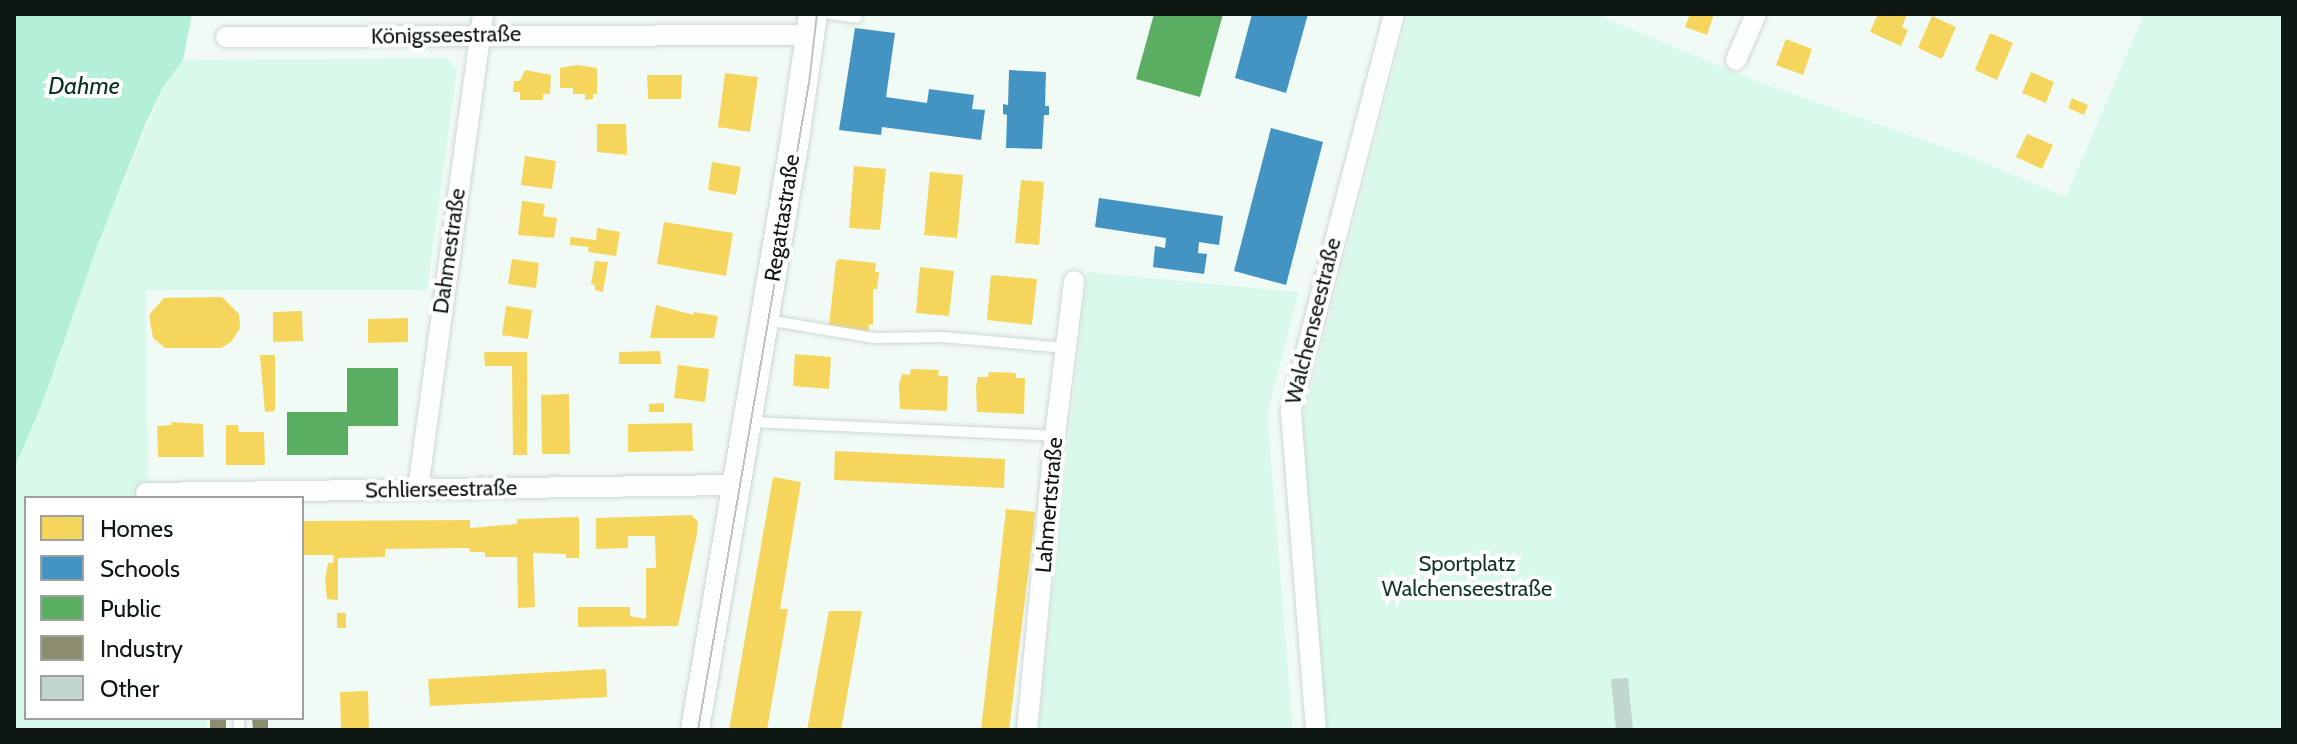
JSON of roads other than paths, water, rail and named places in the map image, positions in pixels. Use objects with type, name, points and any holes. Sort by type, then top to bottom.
[{"type":"main road","name":"Regattastraße","points":[[695,730],[812,25]]},
{"type":"street","name":"Walchenseestraße","points":[[1316,730],[1291,410],[1394,14]]},
{"type":"street","points":[[1736,60],[1756,14]]},
{"type":"street","name":"Königsseestraße","points":[[226,37],[482,24],[812,25]]},
{"type":"street","name":"Dahmestraße","points":[[418,489],[482,24]]},
{"type":"street","name":"Lahmertstraße","points":[[1027,730],[1055,436],[1074,281]]},
{"type":"street","name":"Schlierseestraße","points":[[146,493],[737,485]]},
{"type":"lane","points":[[830,14],[857,18]]},
{"type":"lane","points":[[765,320],[874,338],[943,337],[1066,348]]},
{"type":"lane","points":[[748,422],[1055,436]]},
{"type":"water","name":"Dahme","points":[[14,14],[192,14],[183,60],[163,87],[146,123],[98,244],[42,404],[14,469]]},
{"type":"tram line","points":[[698,730],[809,83],[817,14]]},
{"type":"park label","name":"Sportplatz Walchenseestraße","points":[[1467,576]]}]
